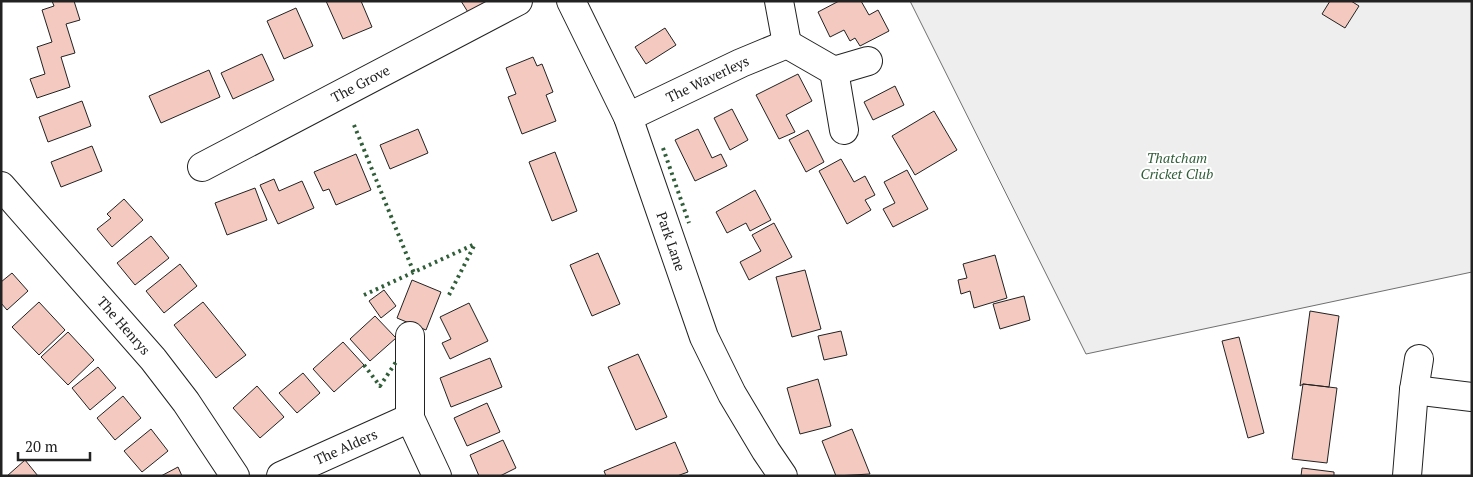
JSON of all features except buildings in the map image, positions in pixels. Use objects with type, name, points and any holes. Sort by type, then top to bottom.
[{"type":"street","name":"The Grove","points":[[202,167],[518,1]]},
{"type":"street","name":"Park Lane","points":[[571,1],[628,117],[704,337],[728,387],[783,476]]},
{"type":"street","points":[[780,1],[787,44],[834,71],[868,61]]},
{"type":"street","name":"The Waverleys","points":[[628,117],[741,63],[787,44]]},
{"type":"street","points":[[834,71],[844,130]]},
{"type":"street","name":"The Henrys","points":[[1,186],[153,359],[186,402],[235,476]]},
{"type":"street","points":[[410,336],[410,418],[437,476]]},
{"type":"street","points":[[1407,476],[1414,390],[1419,359]]},
{"type":"street","points":[[1414,390],[1472,397]]},
{"type":"street","name":"The Alders","points":[[281,476],[410,418]]},
{"type":"green space","name":"Thatcham Cricket Club","points":[[910,1],[1472,1],[1472,272],[1086,354]]},
{"type":"hedge","points":[[354,125],[414,273]]},
{"type":"hedge","points":[[663,148],[689,223]]},
{"type":"hedge","points":[[364,295],[475,244]]},
{"type":"hedge","points":[[449,295],[475,244]]},
{"type":"hedge","points":[[364,365],[380,386],[396,362]]}]
